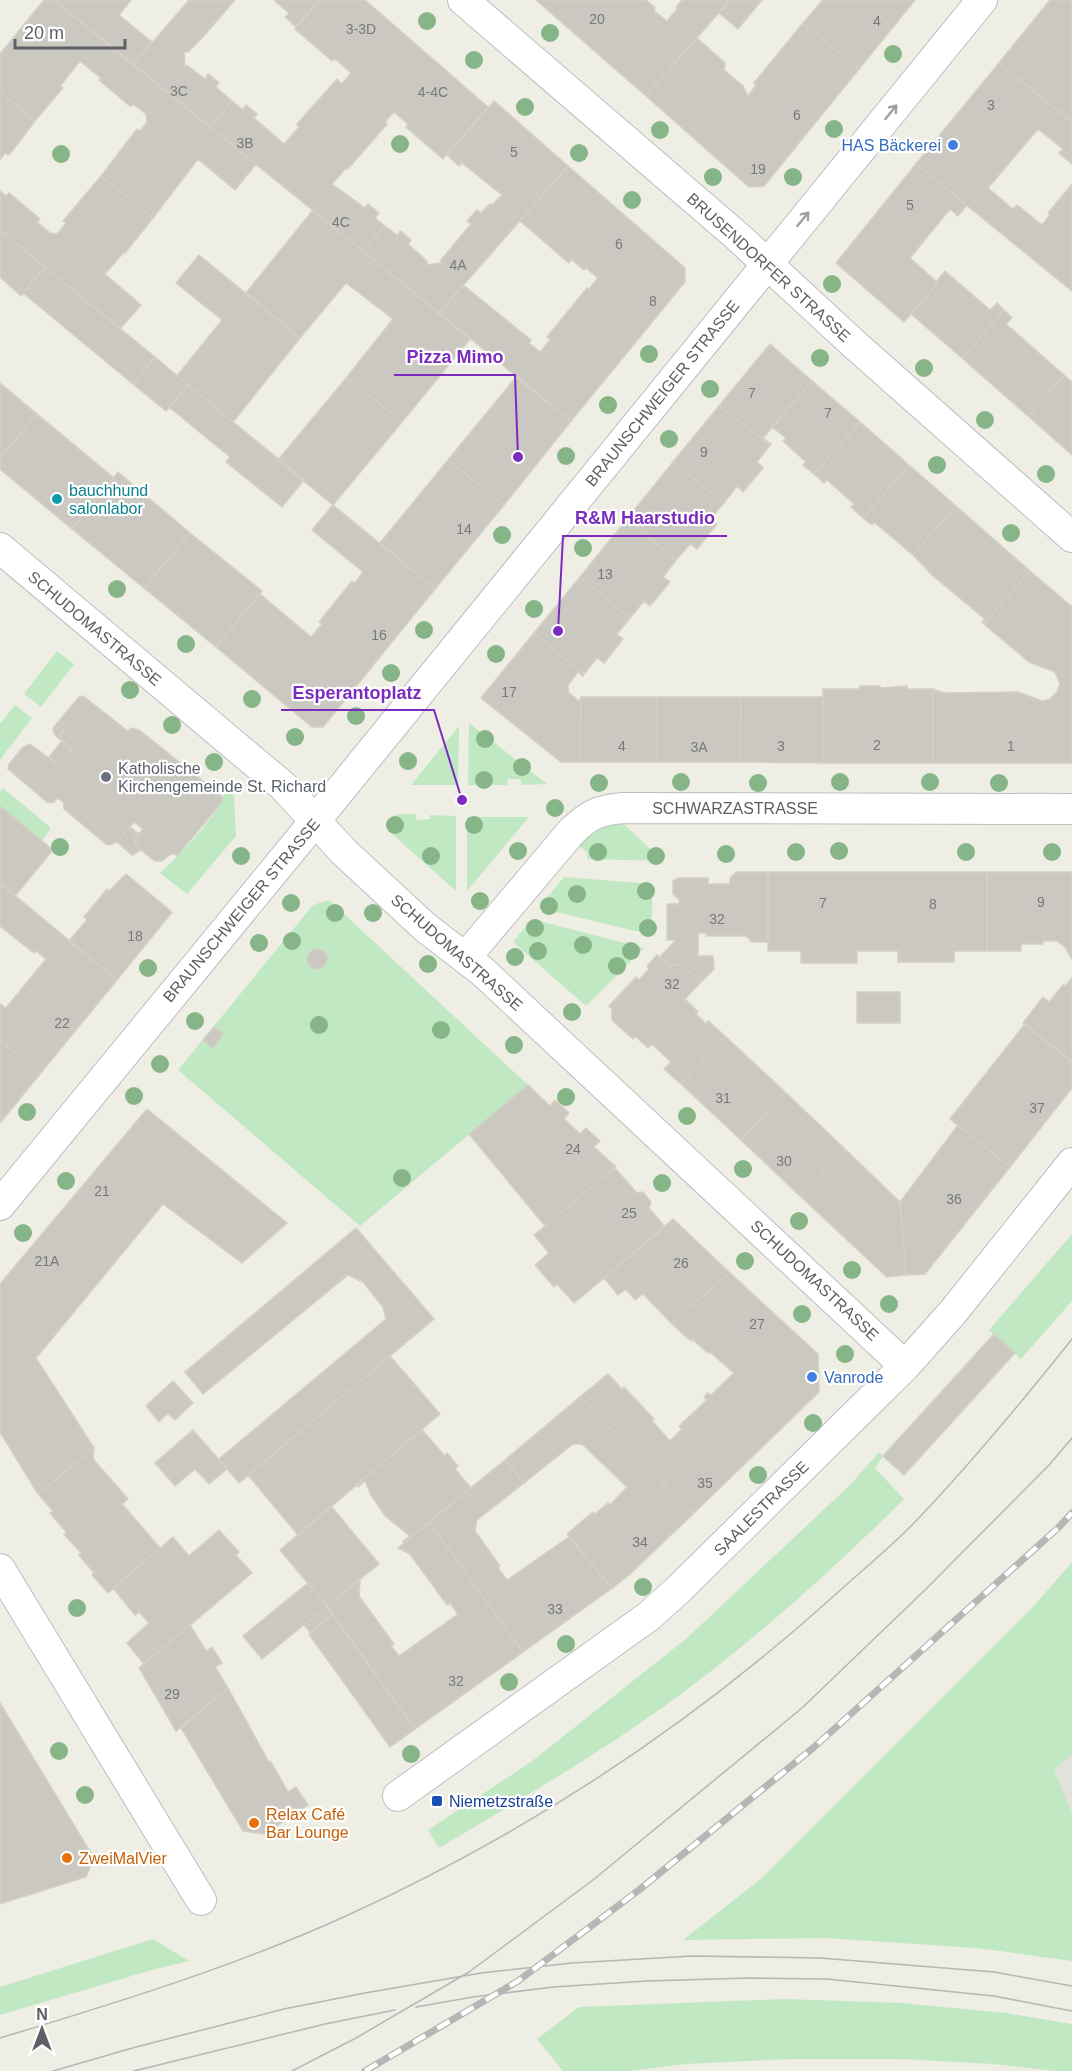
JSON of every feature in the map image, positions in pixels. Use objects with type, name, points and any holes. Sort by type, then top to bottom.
[{"type":"street","name":"BRUSENDORFER STRASSE","points":[[463,0],[737,236],[1072,537]]},
{"type":"street","name":"BRAUNSCHWEIGER STRASSE","points":[[0,1205],[981,0]]},
{"type":"street","name":"SCHUDOMASTRASSE","points":[[0,548],[283,786],[344,852],[410,913],[482,971],[905,1366]]},
{"type":"street","name":"SCHWARZASTRASSE","points":[[465,958],[572,831],[588,816],[603,810],[624,808],[1072,809]]},
{"type":"street","name":"SAALESTRASSE","points":[[398,1796],[649,1616],[680,1588],[905,1366],[953,1312],[1072,1163]]},
{"type":"street","points":[[0,1569],[201,1900]]},
{"type":"shaded area","points":[[1072,1754],[1072,1813],[1054,1770]]},
{"type":"green space","points":[[57,651],[74,664],[41,707],[24,694]]},
{"type":"green space","points":[[15,705],[32,718],[0,760],[0,724]]},
{"type":"green space","points":[[469,723],[547,784],[521,785],[521,779],[508,779],[507,785],[468,785]]},
{"type":"green space","points":[[459,726],[458,785],[411,785]]},
{"type":"green space","points":[[3,788],[51,828],[42,841],[0,806],[0,792]]},
{"type":"green space","points":[[226,789],[234,796],[236,836],[187,894],[160,873],[207,823]]},
{"type":"green space","points":[[398,814],[416,814],[416,820],[430,819],[430,815],[456,816],[456,891],[391,833],[390,819]]},
{"type":"green space","points":[[467,817],[529,817],[467,891]]},
{"type":"green space","points":[[624,824],[650,849],[662,849],[662,861],[587,859],[588,853],[578,845],[599,830]]},
{"type":"green space","points":[[564,877],[652,884],[652,935],[539,908]]},
{"type":"green space","points":[[329,900],[528,1085],[360,1226],[178,1070],[313,905]]},
{"type":"green space","points":[[532,919],[644,948],[586,1006],[513,942]]},
{"type":"green space","points":[[1072,1234],[1072,1301],[1021,1359],[989,1330]]},
{"type":"green space","points":[[879,1452],[883,1456],[875,1468],[904,1499],[824,1575],[768,1625],[652,1715],[562,1774],[439,1848],[428,1830],[531,1762],[687,1638],[850,1485]]},
{"type":"green space","points":[[1072,1562],[1072,1754],[1054,1770],[1072,1813],[1072,1961],[977,1948],[824,1938],[683,1940],[762,1878],[1033,1607]]},
{"type":"green space","points":[[153,1939],[189,1961],[0,2015],[0,1987]]},
{"type":"green space","points":[[785,1999],[902,2003],[1005,2013],[1072,2024],[1072,2071],[900,2059],[790,2059],[686,2064],[629,2071],[563,2071],[537,2039],[579,2007]]},
{"type":"building","points":[[44,0],[54,0],[256,164],[235,190],[198,159],[153,218],[101,176],[137,129],[140,131],[147,122],[146,114],[133,104],[131,107],[80,61],[60,86],[63,88],[35,121],[0,92],[0,54]]},
{"type":"building","points":[[54,0],[131,0],[119,15],[152,42],[133,65]]},
{"type":"building","points":[[189,0],[235,0],[202,38],[188,52],[184,52],[185,66],[205,79],[208,74],[219,83],[216,87],[232,101],[210,127],[133,65]]},
{"type":"building","points":[[274,0],[320,0],[296,27],[285,17],[289,13]]},
{"type":"building","points":[[320,0],[365,0],[488,107],[443,159],[406,127],[408,124],[394,112],[385,122],[387,124],[332,184],[365,208],[368,204],[379,213],[375,218],[385,226],[363,251],[210,127],[232,101],[243,110],[246,105],[257,114],[254,118],[284,144],[299,127],[297,124],[337,79],[342,84],[351,73],[334,58],[332,61],[295,29]]},
{"type":"building","points":[[536,0],[646,0],[655,8],[654,11],[667,21],[682,0],[730,0],[646,96]]},
{"type":"building","points":[[730,0],[762,0],[738,29],[719,13]]},
{"type":"building","points":[[823,0],[915,0],[859,69],[803,23]]},
{"type":"building","points":[[1050,0],[1072,0],[1072,122],[999,63]]},
{"type":"building","points":[[803,23],[859,69],[764,186],[749,187],[646,96],[697,38],[725,63],[724,70],[743,86],[748,96],[756,85],[754,83]]},
{"type":"building","points":[[999,63],[1072,122],[1072,164],[1059,153],[1063,149],[1038,129],[988,188],[1013,209],[1017,205],[1042,225],[1050,215],[1048,213],[1072,184],[1072,291],[916,164]]},
{"type":"building","points":[[0,92],[35,121],[9,155],[5,153],[0,160]]},
{"type":"building","points":[[494,101],[568,166],[439,313],[363,251],[385,226],[397,235],[401,231],[411,240],[408,244],[427,261],[427,265],[441,263],[441,260],[471,224],[467,221],[477,210],[481,213],[502,195],[462,163],[459,166],[447,155]]},
{"type":"building","points":[[916,164],[967,205],[958,216],[950,209],[910,258],[938,283],[904,322],[836,263]]},
{"type":"building","points":[[568,166],[685,268],[685,282],[571,421],[439,313],[463,285],[531,340],[529,343],[540,352],[550,340],[547,337],[598,278],[571,259],[569,263],[520,221]]},
{"type":"building","points":[[101,176],[153,218],[105,274],[141,305],[120,329],[0,230],[0,191],[6,196],[9,193],[40,219],[37,222],[50,233],[57,234],[66,223],[63,221]]},
{"type":"building","points":[[313,210],[470,339],[402,422],[347,377],[393,319],[346,283],[300,338],[246,293]]},
{"type":"building","points":[[0,230],[45,267],[21,296],[0,277]]},
{"type":"building","points":[[199,255],[300,338],[233,422],[177,376],[222,320],[176,283]]},
{"type":"building","points":[[45,267],[155,357],[133,384],[23,293]]},
{"type":"building","points":[[945,271],[990,310],[997,303],[1004,310],[962,358],[911,314],[938,283],[936,282]]},
{"type":"building","points":[[1004,310],[1012,318],[1006,324],[1064,375],[1028,416],[962,358]]},
{"type":"building","points":[[770,344],[812,381],[763,438],[770,445],[719,406]]},
{"type":"building","points":[[155,357],[188,385],[166,411],[133,384]]},
{"type":"building","points":[[1064,375],[1072,382],[1072,455],[1028,416]]},
{"type":"building","points":[[347,377],[402,422],[333,505],[278,460]]},
{"type":"building","points":[[516,377],[571,421],[504,505],[448,460]]},
{"type":"building","points":[[812,381],[860,422],[814,474],[803,465],[806,462],[783,441],[786,438],[772,427]]},
{"type":"building","points":[[0,383],[37,414],[0,458]]},
{"type":"building","points":[[188,385],[304,480],[282,507],[226,462],[230,457],[169,407]]},
{"type":"building","points":[[719,406],[770,445],[757,462],[763,468],[743,492],[737,486],[724,503],[673,462]]},
{"type":"building","points":[[37,414],[114,478],[72,529],[0,469],[0,458]]},
{"type":"building","points":[[860,422],[909,465],[863,518],[851,507],[854,504],[827,480],[824,483],[814,474]]},
{"type":"building","points":[[448,460],[504,505],[435,589],[380,543]]},
{"type":"building","points":[[673,462],[724,503],[710,519],[717,524],[697,549],[690,544],[676,560],[627,519]]},
{"type":"building","points":[[909,465],[956,506],[913,555],[874,522],[872,525],[863,518]]},
{"type":"building","points":[[118,472],[190,533],[144,588],[72,529]]},
{"type":"building","points":[[333,505],[435,589],[323,727],[312,727],[216,647],[260,594],[311,637],[322,624],[319,622],[352,581],[355,583],[363,572],[312,530]]},
{"type":"building","points":[[956,506],[1030,571],[984,624],[982,622],[985,619],[932,575],[913,555]]},
{"type":"building","points":[[627,519],[676,560],[663,577],[670,582],[650,606],[644,601],[630,618],[580,577]]},
{"type":"building","points":[[190,533],[262,591],[216,647],[144,588]]},
{"type":"building","points":[[1030,571],[1072,607],[1072,763],[933,763],[933,689],[944,693],[1018,692],[1042,701],[1050,699],[1057,692],[1060,684],[1055,672],[1029,662],[984,624]]},
{"type":"building","points":[[580,577],[630,618],[617,634],[623,639],[604,663],[597,658],[584,674],[534,633]]},
{"type":"building","points":[[534,633],[584,674],[583,676],[578,672],[568,685],[568,692],[579,701],[581,697],[580,762],[561,762],[481,698]]},
{"type":"building","points":[[860,686],[880,686],[880,688],[907,686],[907,689],[933,689],[933,763],[824,763],[823,689],[860,689]]},
{"type":"building","name":"Katholische Kirchengemeinde St. Richard","points":[[83,696],[128,731],[131,728],[139,730],[222,796],[222,802],[178,855],[171,854],[162,861],[155,861],[136,846],[135,838],[143,829],[134,822],[117,842],[106,844],[64,809],[64,803],[58,798],[53,803],[47,802],[8,769],[9,764],[23,747],[30,744],[57,764],[72,749],[60,738],[66,727],[62,724],[57,728],[54,727],[79,697]]},
{"type":"building","points":[[581,697],[657,697],[657,762],[580,762]]},
{"type":"building","points":[[657,697],[741,697],[740,762],[657,762]]},
{"type":"building","points":[[741,697],[823,697],[824,763],[740,762]]},
{"type":"building","points":[[62,724],[66,727],[60,736],[62,741],[53,730],[54,727],[57,728]]},
{"type":"building","points":[[62,741],[72,749],[57,764],[49,757]]},
{"type":"building","points":[[0,806],[53,850],[15,896],[0,883]]},
{"type":"building","points":[[130,827],[139,834],[134,841],[141,850],[132,855],[117,842]]},
{"type":"building","points":[[736,872],[768,872],[768,942],[752,942],[746,936],[706,936],[706,933],[698,933],[698,956],[713,956],[714,969],[701,982],[681,964],[671,966],[660,957],[674,942],[674,940],[667,940],[667,904],[679,904],[679,898],[673,894],[673,881],[678,878],[708,878],[708,884],[730,884],[730,878]]},
{"type":"building","points":[[768,872],[987,872],[987,951],[954,951],[954,962],[898,962],[898,951],[857,951],[857,963],[801,963],[801,951],[768,951]]},
{"type":"building","points":[[987,872],[1072,872],[1072,959],[1065,947],[1057,941],[1043,941],[1043,944],[1021,944],[1021,951],[987,951]]},
{"type":"building","points":[[126,874],[172,912],[117,980],[69,941],[87,920],[84,917],[107,889],[109,891]]},
{"type":"building","points":[[0,883],[117,980],[40,1074],[0,1040],[0,1004],[6,1008],[46,959],[36,951],[34,953],[0,926]]},
{"type":"building","points":[[317,949],[324,952],[327,959],[324,966],[317,969],[310,966],[307,959],[310,952]]},
{"type":"building","points":[[657,955],[671,966],[681,964],[701,982],[685,999],[706,1024],[708,1021],[725,1036],[681,1084],[664,1069],[671,1062],[652,1044],[648,1048],[635,1036],[633,1039],[612,1020],[612,1009],[609,1006],[636,977],[639,980]]},
{"type":"building","points":[[1072,978],[1072,1062],[1023,1023],[1043,997],[1049,1002]]},
{"type":"building","points":[[857,992],[900,992],[900,1023],[857,1023]]},
{"type":"building","points":[[1025,1024],[1072,1062],[1072,1088],[1010,1167],[950,1119]]},
{"type":"building","points":[[214,1027],[223,1034],[213,1048],[203,1040]]},
{"type":"building","points":[[725,1036],[785,1092],[741,1140],[681,1084]]},
{"type":"building","points":[[0,1040],[40,1074],[0,1123]]},
{"type":"building","points":[[528,1085],[550,1106],[555,1100],[569,1113],[564,1119],[580,1134],[586,1128],[600,1141],[594,1147],[616,1167],[545,1226],[469,1134]]},
{"type":"building","points":[[785,1092],[845,1149],[800,1196],[741,1140]]},
{"type":"building","points":[[147,1109],[287,1223],[242,1263],[163,1204],[36,1358],[94,1448],[38,1494],[0,1432],[0,1284]]},
{"type":"building","points":[[958,1125],[1010,1167],[925,1274],[906,1275],[900,1202]]},
{"type":"building","points":[[845,1149],[900,1202],[906,1275],[887,1277],[800,1196]]},
{"type":"building","points":[[615,1168],[637,1193],[643,1192],[651,1202],[649,1208],[665,1227],[574,1303],[557,1284],[554,1287],[535,1265],[549,1253],[534,1235]]},
{"type":"building","points":[[673,1219],[730,1273],[671,1323],[643,1294],[635,1300],[626,1289],[618,1295],[604,1278]]},
{"type":"building","points":[[356,1228],[434,1319],[239,1483],[219,1459],[386,1319],[383,1307],[363,1282],[348,1275],[203,1394],[185,1372]]},
{"type":"building","points":[[730,1273],[818,1354],[819,1392],[693,1514],[580,1397],[608,1374],[622,1389],[624,1387],[654,1419],[652,1421],[670,1441],[682,1429],[679,1426],[707,1400],[704,1397],[708,1393],[711,1395],[734,1373],[671,1323]]},
{"type":"building","points":[[994,1334],[1015,1353],[904,1475],[883,1456]]},
{"type":"building","points":[[390,1356],[440,1414],[298,1535],[248,1475]]},
{"type":"building","points":[[173,1381],[193,1403],[175,1420],[168,1413],[159,1422],[146,1406]]},
{"type":"building","points":[[580,1397],[693,1514],[628,1576],[612,1588],[567,1534],[593,1512],[595,1514],[608,1503],[610,1505],[627,1487],[582,1444],[573,1444],[524,1483],[505,1460]]},
{"type":"building","points":[[193,1430],[227,1469],[209,1484],[195,1469],[175,1486],[155,1463]]},
{"type":"building","points":[[422,1430],[445,1456],[447,1453],[458,1466],[455,1469],[471,1488],[404,1543],[403,1541],[410,1536],[385,1516],[365,1481],[358,1487],[356,1485]]},
{"type":"building","points":[[94,1448],[93,1459],[128,1499],[122,1504],[160,1548],[108,1593],[92,1575],[94,1573],[79,1555],[81,1553],[50,1513],[53,1511],[38,1494]]},
{"type":"building","points":[[505,1460],[524,1483],[477,1520],[475,1531],[507,1580],[569,1537],[612,1588],[523,1652],[429,1522]]},
{"type":"building","points":[[331,1506],[379,1564],[327,1606],[280,1550]]},
{"type":"building","points":[[429,1522],[523,1652],[415,1729],[327,1606],[360,1579],[359,1596],[394,1644],[391,1646],[399,1656],[458,1614],[450,1603],[447,1605],[410,1554],[398,1548]]},
{"type":"building","points":[[219,1530],[239,1552],[236,1555],[252,1573],[144,1664],[127,1643],[149,1623],[139,1612],[135,1615],[113,1588],[173,1537],[189,1556]]},
{"type":"building","points":[[308,1583],[327,1606],[262,1659],[243,1636]]},
{"type":"building","points":[[327,1606],[332,1614],[311,1633],[304,1625]]},
{"type":"building","points":[[332,1614],[415,1729],[390,1747],[309,1634]]},
{"type":"building","points":[[190,1625],[206,1651],[212,1647],[222,1663],[215,1667],[228,1688],[176,1731],[139,1668]]},
{"type":"building","points":[[228,1688],[288,1792],[296,1787],[308,1805],[265,1834],[243,1831],[181,1728]]},
{"type":"building","points":[[0,1703],[94,1858],[86,1877],[0,1904]]},
{"type":"tram line","points":[[0,2038],[219,1967],[346,1916],[478,1850],[604,1774],[723,1688],[780,1642],[895,1541],[975,1456],[1072,1339]]},
{"type":"tram line","points":[[292,2071],[356,2038],[469,1972],[593,1880],[802,1708],[926,1589],[1050,1464],[1072,1438]]},
{"type":"tram line","points":[[53,2071],[284,2009],[481,1973],[572,1963],[692,1956],[820,1958],[994,1972],[1072,1986]]},
{"type":"tram line","points":[[416,2007],[553,1987],[749,1978],[827,1979],[994,1996],[1072,2011]]},
{"type":"tram line","points":[[134,2071],[325,2024],[395,2010]]},
{"type":"railway","points":[[365,2071],[518,1981],[639,1890],[813,1748],[1072,1513]]},
{"type":"place","name":"HAS Bäckerei","points":[[953,145]]},
{"type":"place","name":"Pizza Mimo","points":[[518,457]]},
{"type":"place","name":"bauchhund salonlabor","points":[[57,499]]},
{"type":"place","name":"R&M Haarstudio","points":[[558,631]]},
{"type":"place","name":"Katholische Kirchengemeinde St. Richard","points":[[106,777]]},
{"type":"place","name":"Esperantoplatz","points":[[462,800]]},
{"type":"place","name":"Vanrode","points":[[812,1377]]},
{"type":"place","name":"Niemetzstraße","points":[[437,1801]]},
{"type":"place","name":"Relax Café Bar Lounge","points":[[254,1823]]},
{"type":"place","name":"ZweiMalVier","points":[[67,1858]]}]
